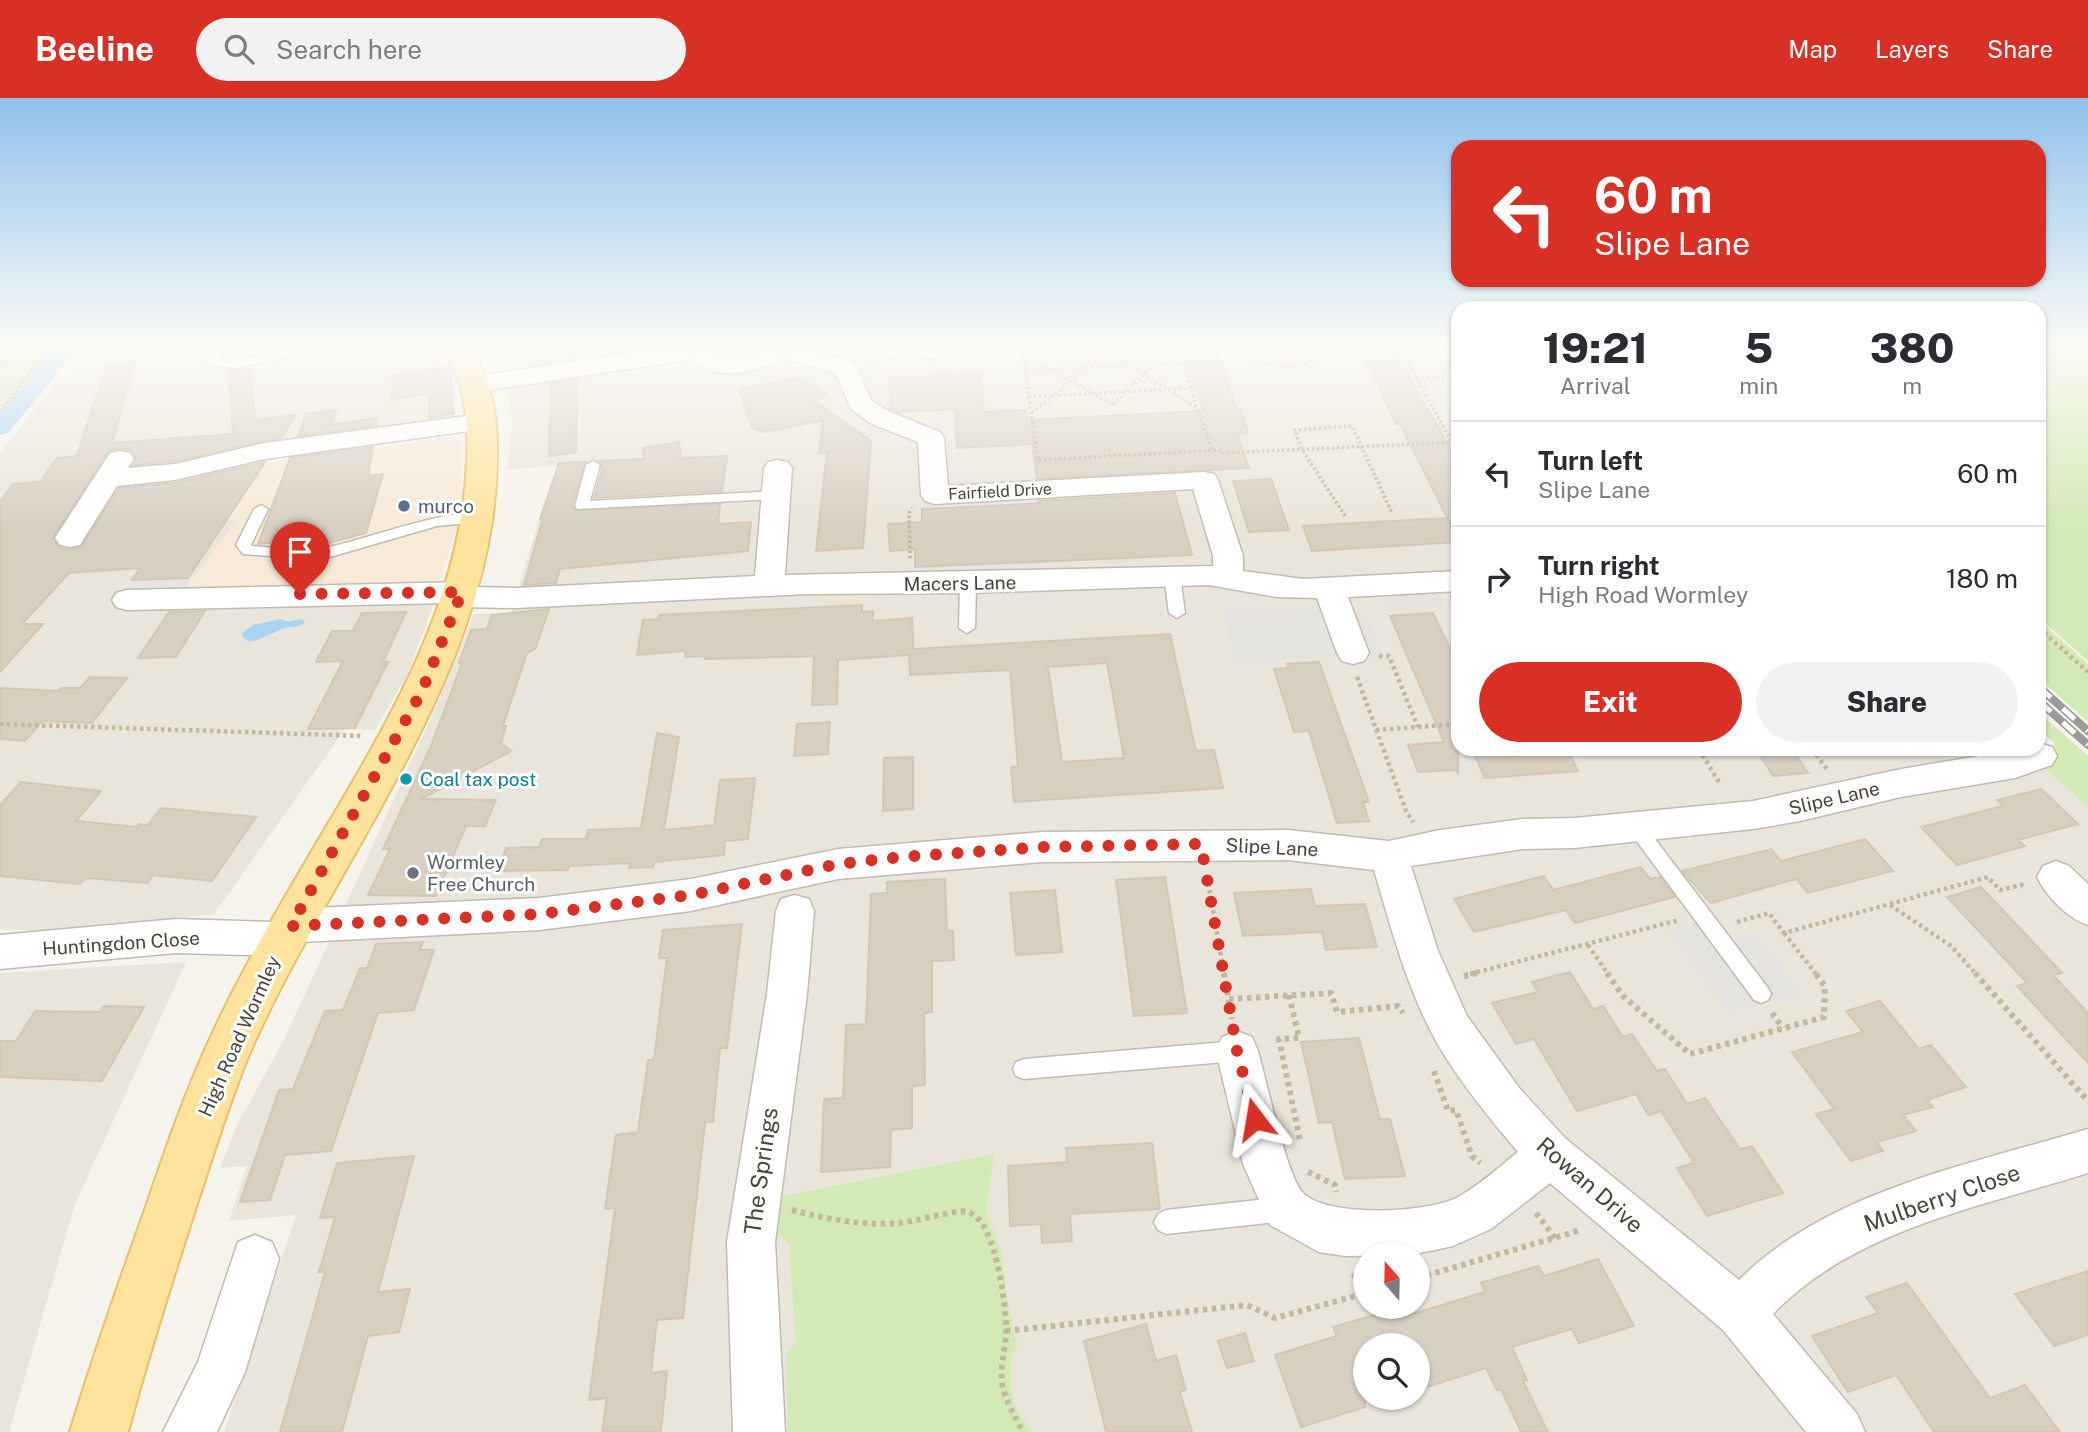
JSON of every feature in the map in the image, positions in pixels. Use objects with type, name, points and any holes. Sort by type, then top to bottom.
[{"type":"main road","name":"High Road Wormley","points":[[99,1432],[127,1338],[208,1096],[248,1007],[287,932],[422,691],[461,595],[484,477],[479,404]]},
{"type":"street","points":[[109,478],[175,472],[473,404]]},
{"type":"street","name":"Fairfield Drive","points":[[862,404],[881,418],[931,439],[934,495],[1204,480],[1228,556],[1228,579]]},
{"type":"street","points":[[70,538],[124,453]]},
{"type":"street","points":[[768,586],[777,481]]},
{"type":"street","name":"Macers Lane","points":[[127,600],[461,595],[1209,575],[1276,587],[1329,588],[1451,581]]},
{"type":"street","points":[[1329,588],[1353,655]]},
{"type":"street","name":"Slipe Lane","points":[[287,932],[539,914],[691,895],[838,864],[902,857],[1043,847],[1201,844],[1288,845],[1409,852],[1523,834],[1574,833],[1636,827],[1800,807],[1901,783],[2015,765],[2040,756]]},
{"type":"street","name":"Rowan Drive","points":[[1409,852],[1418,951],[1441,1044],[1505,1104],[1549,1154],[1675,1256],[1740,1313],[1839,1432]]},
{"type":"street","points":[[2056,877],[2088,909]]},
{"type":"street","name":"The Springs","points":[[759,1432],[751,1242],[787,995],[795,911]]},
{"type":"street","name":"Huntingdon Close","points":[[0,952],[177,936],[287,932]]},
{"type":"street","points":[[1237,1051],[1266,1164],[1296,1190],[1319,1229],[1345,1233],[1427,1230],[1475,1213],[1511,1187],[1549,1154]]},
{"type":"street","name":"Mulberry Close","points":[[1740,1313],[1780,1272],[1821,1245],[1877,1216],[2088,1151]]},
{"type":"street","points":[[189,1432],[220,1372],[255,1259]]},
{"type":"lane","points":[[593,465],[582,506],[777,481]]},
{"type":"lane","points":[[261,509],[243,545],[248,551],[310,554],[330,552],[436,522],[477,517]]},
{"type":"lane","points":[[1172,576],[1177,613]]},
{"type":"lane","points":[[967,628],[968,583]]},
{"type":"lane","points":[[1636,827],[1760,994]]},
{"type":"lane","points":[[1024,1069],[1237,1051]]},
{"type":"lane","points":[[1166,1222],[1296,1190]]},
{"type":"path","points":[[1030,404],[1038,460],[1451,441],[1431,404]]},
{"type":"path","points":[[1032,413],[1043,404]]},
{"type":"path","points":[[1191,404],[1197,408]]},
{"type":"path","points":[[1196,404],[1212,450]]},
{"type":"path","points":[[1345,516],[1302,449],[1294,430],[1352,426],[1392,513]]},
{"type":"path","points":[[911,584],[909,513],[914,502],[934,495]]},
{"type":"path","points":[[2046,634],[2088,671]]},
{"type":"path","points":[[1409,852],[1406,811],[1352,663],[1353,655],[1389,656],[1418,727]]},
{"type":"path","points":[[0,724],[397,737]]},
{"type":"path","points":[[1376,730],[1451,725]]},
{"type":"path","points":[[1703,756],[1720,784]]},
{"type":"path","points":[[1817,756],[1828,771]]},
{"type":"path","points":[[1201,844],[1237,1051]]},
{"type":"path","points":[[1889,904],[1951,946],[2088,1101]]},
{"type":"path","points":[[1588,945],[1623,996],[1690,1054],[1824,1017],[1825,986],[1784,933]]},
{"type":"path","points":[[1229,999],[1331,993],[1337,1012],[1398,1006],[1421,1034],[1441,1044],[1448,1111],[1456,1110],[1472,1156],[1531,1206],[1555,1238]]},
{"type":"path","points":[[1289,995],[1299,1038],[1279,1039],[1301,1144]]},
{"type":"path","points":[[1296,1190],[1335,1185],[1353,1262]]},
{"type":"path","points":[[755,1200],[838,1220],[876,1225],[905,1224],[965,1211],[973,1214],[986,1227],[996,1256],[1006,1331],[1002,1381],[1009,1406],[1023,1432]]},
{"type":"path","points":[[1430,1274],[1599,1225],[1613,1208]]},
{"type":"path","points":[[1006,1331],[1247,1305],[1275,1318],[1353,1296]]},
{"type":"shaded area","points":[[39,404],[456,404],[456,414],[447,420],[236,449],[174,517],[237,520],[173,606],[418,599],[433,606],[407,675],[375,730],[345,729],[214,914],[44,931],[0,929],[0,453]]},
{"type":"shaded area","points":[[510,404],[1451,404],[1451,756],[2039,756],[2047,763],[2047,770],[2088,808],[2088,1432],[224,1432],[296,1215],[229,1221],[247,1166],[220,1168],[237,1125],[284,1040],[431,718],[474,614],[511,613],[539,520],[620,514],[632,458],[507,470],[512,423]]},
{"type":"shaded area","points":[[455,436],[461,438],[463,443],[461,513],[440,581],[187,588],[237,520],[174,517],[218,469]]},
{"type":"shaded area","points":[[1438,592],[1444,605],[1392,608],[1387,594]]},
{"type":"shaded area","points":[[1321,607],[1324,617],[1366,615],[1380,654],[1236,661],[1223,612]]},
{"type":"shaded area","points":[[1715,916],[1733,940],[1754,935],[1799,993],[1729,1012],[1669,928]]},
{"type":"shaded area","points":[[186,962],[75,1204],[9,1432],[0,1432],[0,973]]},
{"type":"green space","points":[[0,404],[9,404],[0,416]]},
{"type":"green space","points":[[2046,404],[2088,404],[2088,661],[2046,624]]},
{"type":"green space","points":[[2046,626],[2088,664],[2088,722],[2046,684]]},
{"type":"green space","points":[[2046,718],[2088,756],[2088,808],[2047,770],[2047,763],[2039,756],[2046,756],[2046,747],[2056,745],[2046,735]]},
{"type":"green space","points":[[994,1154],[986,1209],[1003,1257],[1006,1294],[1017,1345],[1011,1355],[1011,1391],[1015,1405],[1032,1432],[788,1432],[786,1355],[796,1342],[789,1245],[769,1226],[774,1198]]},
{"type":"water","points":[[281,619],[287,622],[302,619],[305,622],[253,641],[247,641],[243,637],[242,633],[253,625]]},
{"type":"building","points":[[94,404],[123,404],[112,443],[233,434],[231,404],[253,404],[255,420],[296,415],[281,438],[175,461],[133,465],[136,458],[131,450],[119,448],[108,452],[53,537],[59,548],[71,550],[82,546],[119,488],[176,483],[265,462],[188,578],[132,580],[140,568],[69,573],[22,624],[43,624],[0,672],[0,502],[13,484],[40,482],[57,458],[77,456]]},
{"type":"building","points":[[429,404],[452,404],[453,414],[429,418]]},
{"type":"building","points":[[550,404],[577,404],[576,452],[549,456]]},
{"type":"building","points":[[744,404],[820,404],[871,441],[863,548],[816,551],[827,452],[819,453],[823,420],[764,432],[752,428]]},
{"type":"building","points":[[890,404],[983,404],[984,412],[1026,410],[1028,420],[1203,411],[1201,404],[1235,404],[1237,409],[1241,409],[1248,433],[1237,434],[1249,468],[1037,479],[1032,444],[957,448],[955,409],[898,412],[890,409]]},
{"type":"building","points":[[1387,404],[1425,404],[1451,450],[1451,525],[1400,424],[1396,424]]},
{"type":"building","points":[[336,410],[332,425],[378,418],[377,425],[298,436],[306,414]]},
{"type":"building","points":[[679,442],[681,458],[727,456],[722,491],[594,498],[603,466],[599,461],[644,459],[643,448]]},
{"type":"building","points":[[373,447],[368,476],[383,474],[366,533],[318,546],[319,537],[258,544],[290,458]]},
{"type":"building","points":[[586,462],[572,505],[575,510],[720,504],[718,524],[751,522],[748,551],[560,569],[556,583],[524,585],[543,518],[540,519],[559,463]]},
{"type":"building","points":[[1271,479],[1289,530],[1249,532],[1233,481]]},
{"type":"building","points":[[1175,493],[1192,555],[915,567],[915,549],[890,551],[888,524],[922,522],[922,509]]},
{"type":"building","points":[[1447,518],[1451,527],[1451,542],[1312,551],[1303,526]]},
{"type":"building","points":[[862,605],[862,612],[873,611],[873,621],[912,618],[913,649],[1170,634],[1196,751],[1214,750],[1223,788],[1014,802],[1011,767],[1018,767],[1010,670],[910,675],[909,655],[838,660],[837,704],[812,705],[814,656],[705,659],[706,656],[685,657],[686,651],[637,655],[643,620],[658,619],[659,615]],"holes":[[[1107,663],[1124,758],[1062,762],[1048,667]]]},
{"type":"building","points":[[549,609],[535,649],[527,653],[503,726],[506,726],[501,743],[511,751],[421,799],[496,800],[485,826],[466,826],[436,896],[368,895],[390,849],[383,849],[431,746],[462,663],[459,663],[471,630],[487,629],[492,615]]},
{"type":"building","points":[[205,611],[176,657],[138,658],[169,612]]},
{"type":"building","points":[[406,612],[383,662],[388,662],[355,728],[308,729],[343,661],[316,662],[332,631],[353,631],[362,613]]},
{"type":"building","points":[[1433,613],[1451,650],[1451,756],[1458,756],[1458,773],[1456,770],[1418,772],[1408,745],[1444,742],[1390,616]]},
{"type":"building","points":[[1319,662],[1369,802],[1363,802],[1369,821],[1337,823],[1309,731],[1294,732],[1274,669],[1288,668],[1287,664]]},
{"type":"building","points":[[90,677],[127,678],[92,723],[42,721],[25,741],[0,739],[0,688],[58,691],[61,688],[80,688]]},
{"type":"building","points":[[830,722],[828,754],[794,756],[797,724]]},
{"type":"building","points":[[657,733],[679,737],[664,830],[714,825],[720,780],[755,778],[748,839],[725,841],[724,855],[654,862],[653,867],[629,868],[631,863],[569,866],[568,870],[498,871],[506,848],[539,847],[542,839],[586,839],[588,830],[641,828]]},
{"type":"building","points":[[1475,756],[1570,756],[1578,771],[1485,778]]},
{"type":"building","points":[[1760,756],[1797,756],[1808,773],[1773,776]]},
{"type":"building","points":[[913,757],[913,809],[883,811],[884,758]]},
{"type":"building","points":[[21,782],[101,791],[76,821],[137,827],[139,824],[148,825],[161,808],[256,817],[212,881],[153,875],[148,883],[86,878],[80,884],[0,876],[0,805]]},
{"type":"building","points":[[2041,789],[2078,824],[2018,840],[2025,846],[1957,865],[1921,827],[2003,806],[1997,800]]},
{"type":"building","points":[[1865,839],[1893,871],[1808,893],[1796,879],[1711,903],[1682,871],[1771,849],[1781,861]]},
{"type":"building","points":[[1641,867],[1650,879],[1660,877],[1675,897],[1575,923],[1566,910],[1474,932],[1454,899],[1544,876],[1553,890]]},
{"type":"building","points":[[1165,877],[1187,1013],[1134,1016],[1116,880]]},
{"type":"building","points":[[945,879],[947,931],[953,931],[954,960],[932,961],[932,1012],[924,1013],[925,1085],[912,1086],[912,1128],[891,1130],[890,1167],[821,1172],[824,1099],[843,1098],[846,1025],[866,1024],[871,894],[887,893],[887,882]]},
{"type":"building","points":[[1981,887],[2062,973],[2053,975],[2088,1013],[2088,1063],[2017,986],[2027,983],[1947,897]]},
{"type":"building","points":[[1311,889],[1315,906],[1365,904],[1377,947],[1326,950],[1322,932],[1243,936],[1234,893]]},
{"type":"building","points":[[1055,890],[1062,952],[1016,955],[1010,893]]},
{"type":"building","points":[[742,924],[727,1048],[720,1048],[713,1122],[705,1122],[683,1318],[657,1320],[651,1373],[667,1371],[661,1432],[602,1432],[607,1398],[589,1400],[615,1208],[605,1209],[616,1135],[638,1132],[648,1060],[654,1059],[667,958],[659,958],[663,930]]},
{"type":"building","points":[[423,942],[420,950],[434,950],[414,1010],[378,1013],[331,1151],[285,1155],[270,1200],[240,1202],[279,1090],[293,1089],[325,1011],[343,1010],[360,968],[367,968],[376,944]]},
{"type":"building","points":[[1570,972],[1593,1009],[1603,1006],[1623,1037],[1632,1034],[1657,1071],[1665,1069],[1687,1104],[1705,1098],[1740,1149],[1752,1146],[1783,1193],[1707,1216],[1677,1168],[1694,1163],[1661,1111],[1648,1115],[1636,1094],[1577,1111],[1534,1039],[1516,1044],[1492,1003],[1538,992],[1532,982]]},
{"type":"building","points":[[1880,1001],[1919,1049],[1931,1045],[1966,1087],[1927,1100],[1933,1107],[1903,1115],[1916,1131],[1877,1142],[1883,1151],[1851,1161],[1816,1114],[1834,1109],[1792,1052],[1863,1032],[1846,1011]]},
{"type":"building","points":[[104,1006],[144,1007],[102,1081],[0,1077],[0,1041],[16,1041],[35,1011],[100,1012]]},
{"type":"building","points":[[1359,1038],[1380,1119],[1390,1119],[1405,1176],[1345,1179],[1332,1122],[1319,1123],[1301,1042]]},
{"type":"building","points":[[1152,1143],[1160,1209],[1070,1214],[1072,1241],[1042,1243],[1041,1224],[1010,1226],[1008,1166],[1067,1162],[1066,1148]]},
{"type":"building","points":[[414,1156],[378,1292],[410,1289],[399,1332],[368,1336],[342,1432],[280,1432],[325,1272],[319,1272],[335,1217],[320,1218],[337,1163]]},
{"type":"building","points":[[1598,1259],[1634,1326],[1579,1343],[1572,1329],[1512,1347],[1527,1380],[1523,1381],[1548,1432],[1521,1432],[1501,1389],[1497,1390],[1486,1368],[1430,1386],[1430,1333],[1353,1333],[1353,1410],[1355,1410],[1301,1427],[1275,1355],[1337,1336],[1333,1327],[1357,1320],[1430,1320],[1430,1308],[1485,1292],[1481,1283],[1538,1266],[1544,1276]]},
{"type":"building","points":[[2088,1271],[2088,1335],[2054,1346],[2015,1294]]},
{"type":"building","points":[[1907,1283],[1990,1398],[2025,1385],[2060,1432],[1934,1432],[1896,1375],[1848,1392],[1812,1336],[1878,1313],[1866,1297]]},
{"type":"building","points":[[1146,1324],[1156,1361],[1176,1355],[1186,1390],[1180,1392],[1192,1432],[1106,1432],[1084,1341]]},
{"type":"building","points":[[1245,1333],[1254,1361],[1227,1368],[1218,1341]]},
{"type":"waterway","points":[[0,428],[20,404]]},
{"type":"railway","points":[[2046,693],[2088,731]]},
{"type":"railway","points":[[2046,707],[2088,745]]},
{"type":"place","name":"murco","points":[[404,506]]},
{"type":"place","name":"Coal tax post","points":[[406,779]]},
{"type":"place","name":"Wormley Free Church","points":[[413,873]]},
{"type":"route","points":[[300,594],[462,592],[422,691],[291,926],[539,914],[691,895],[838,864],[902,857],[1043,847],[1201,844],[1237,1051],[1255,1119]]}]
